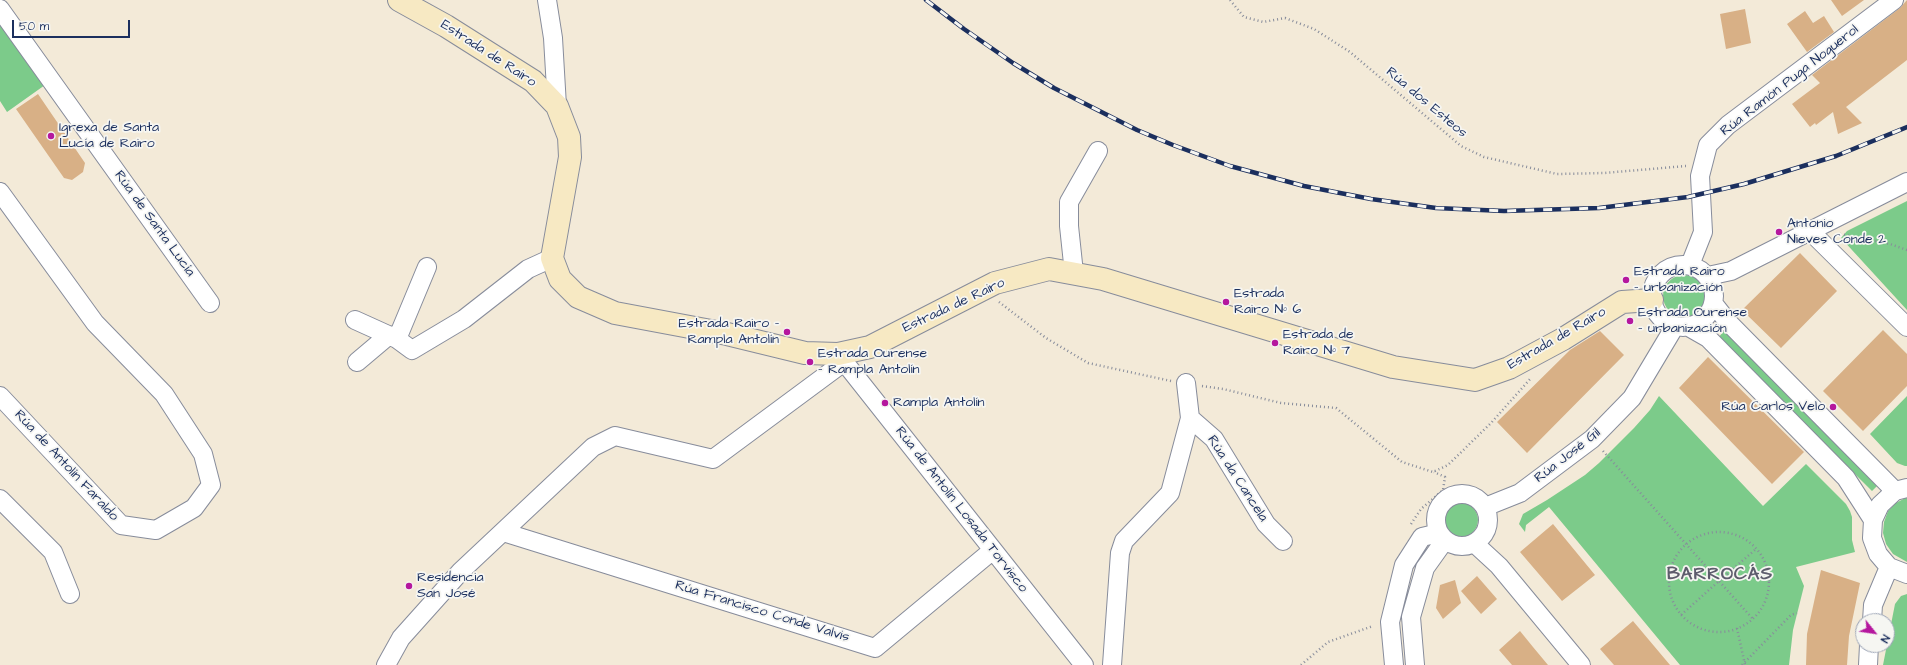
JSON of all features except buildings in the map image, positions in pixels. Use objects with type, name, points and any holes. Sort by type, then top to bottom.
[{"type":"street","name":"Estrada de Rairo","points":[[399,0],[446,26],[533,81],[557,106],[569,137],[570,157],[552,258],[560,279],[578,297],[615,313],[727,334],[805,353],[841,358],[870,347],[995,283],[1049,269],[1103,279],[1393,367],[1475,380],[1509,368],[1563,339],[1622,302],[1652,300]]},
{"type":"street","points":[[547,0],[553,38],[557,106]]},
{"type":"street","name":"Rúa Ramón Puga Noguerol","points":[[1690,265],[1703,232],[1700,176],[1708,145],[1728,125],[1894,0]]},
{"type":"street","name":"Rúa de Santa Lucía","points":[[0,9],[210,303]]},
{"type":"street","points":[[1074,274],[1069,226],[1069,202],[1098,151]]},
{"type":"street","points":[[1708,276],[1731,271],[1907,182]]},
{"type":"street","name":"Rúa de Antolín Faraldo","points":[[0,192],[95,323],[164,394],[203,454],[212,485],[194,508],[156,530],[121,525],[0,396]]},
{"type":"street","points":[[1810,231],[1907,327]]},
{"type":"street","points":[[356,320],[393,337],[412,350],[464,320],[528,269],[552,258]]},
{"type":"street","points":[[1681,326],[1698,322],[1707,314],[1712,303],[1713,291],[1708,276],[1690,265],[1678,265],[1667,269],[1658,277],[1652,288],[1652,300],[1656,312],[1664,320],[1708,338],[1846,478],[1873,520]]},
{"type":"street","points":[[357,362],[393,337],[427,267]]},
{"type":"street","points":[[1712,303],[1728,322],[1901,490],[1880,505],[1873,520],[1872,538],[1878,554],[1889,567],[1907,574]]},
{"type":"street","name":"Rúa José Gil","points":[[1484,508],[1520,493],[1592,439],[1632,398],[1681,326]]},
{"type":"street","points":[[386,665],[401,638],[421,614],[462,571],[593,447],[615,436],[713,459],[841,358]]},
{"type":"street","name":"Rúa de Antolín Losada Torvisco","points":[[841,358],[1084,665]]},
{"type":"street","points":[[1112,665],[1120,553],[1124,541],[1170,493],[1190,418],[1186,383]]},
{"type":"street","name":"Rúa da Cancela","points":[[1190,418],[1214,439],[1266,524],[1283,541]]},
{"type":"street","points":[[1394,665],[1390,622],[1404,565],[1422,537],[1442,536],[1459,546],[1474,543],[1482,536],[1486,527],[1487,517],[1484,508],[1478,500],[1469,495],[1459,494],[1449,497],[1441,504],[1437,513],[1436,523],[1442,536]]},
{"type":"street","points":[[0,499],[53,552],[70,594]]},
{"type":"street","name":"Rúa Francisco Conde Valvis","points":[[503,532],[875,648],[993,550]]},
{"type":"street","points":[[1415,665],[1411,617],[1425,568],[1442,536]]},
{"type":"street","points":[[1474,543],[1499,566],[1581,665]]},
{"type":"street","points":[[1872,613],[1873,605],[1889,567]]},
{"type":"street","points":[[1868,665],[1869,653]]},
{"type":"path","name":"Rúa dos Esteos","points":[[1230,0],[1244,17],[1263,22],[1285,18],[1314,29],[1350,52],[1405,97],[1461,146],[1484,157],[1557,174],[1604,173],[1703,164]]},
{"type":"path","points":[[1837,234],[1890,244],[1907,250]]},
{"type":"path","points":[[982,290],[1046,338],[1088,363],[1154,378],[1223,389],[1281,403],[1336,408],[1402,462],[1445,477],[1444,490],[1421,509],[1407,529]]},
{"type":"path","points":[[1433,472],[1448,465],[1492,423],[1534,374]]},
{"type":"path","points":[[1592,439],[1752,618]]},
{"type":"path","points":[[1720,532],[1734,535],[1747,541],[1756,549],[1765,563],[1768,577],[1768,591],[1763,604],[1745,625],[1718,632],[1705,630],[1692,625],[1681,615],[1673,604],[1669,590],[1669,575],[1673,561],[1686,544],[1706,534],[1720,532]]},
{"type":"path","points":[[1681,615],[1756,549]]},
{"type":"path","points":[[1742,665],[1745,664],[1791,615],[1797,613]]},
{"type":"path","points":[[1301,665],[1328,642],[1390,622]]},
{"type":"path","points":[[1737,628],[1745,664]]},
{"type":"green space","points":[[0,24],[45,85],[7,112],[0,101]]},
{"type":"green space","points":[[1907,201],[1907,310],[1841,238],[1847,231]]},
{"type":"green space","points":[[1684,275],[1699,281],[1705,296],[1699,311],[1684,317],[1669,311],[1663,296],[1669,281]]},
{"type":"green space","points":[[1724,331],[1878,485],[1872,491],[1718,338]]},
{"type":"green space","points":[[1659,396],[1763,506],[1806,464],[1846,504],[1850,511],[1852,517],[1852,540],[1855,552],[1796,567],[1804,586],[1793,630],[1789,665],[1680,665],[1549,507],[1526,525],[1525,532],[1519,524],[1523,514],[1585,475],[1599,463],[1634,428],[1650,410]]},
{"type":"green space","points":[[1907,396],[1907,466],[1905,466],[1897,463],[1870,434]]},
{"type":"green space","points":[[1907,497],[1907,562],[1893,554],[1886,544],[1883,533],[1884,522],[1888,511],[1896,503]]},
{"type":"green space","points":[[1464,503],[1473,508],[1477,513],[1477,527],[1473,532],[1468,536],[1458,537],[1454,536],[1445,527],[1444,517],[1445,513],[1454,504]]},
{"type":"green space","points":[[1907,594],[1907,665],[1883,665],[1885,653],[1895,653],[1895,613],[1893,613],[1895,604],[1901,596]]},
{"type":"railway","points":[[926,0],[964,29],[1013,63],[1054,88],[1137,130],[1173,145],[1230,166],[1304,186],[1371,199],[1436,208],[1504,211],[1599,208],[1688,197],[1744,184],[1836,156],[1907,127]]},
{"type":"place","name":"Igrexa de Santa Lucía de Rairo","points":[[51,136]]},
{"type":"place","name":"Antonio Nieves Conde 2","points":[[1779,232]]},
{"type":"place","name":"Estrada Rairo - urbanización","points":[[1626,280]]},
{"type":"place","name":"Estrada Rairo Nº 6","points":[[1226,302]]},
{"type":"place","name":"Estrada Ourense - urbanización","points":[[1630,321]]},
{"type":"place","name":"Estrada Rairo - Rampla Antolín","points":[[787,332]]},
{"type":"place","name":"Estrada de Rairo Nº 7","points":[[1275,343]]},
{"type":"place","name":"Estrada Ourense - Rampla Antolín","points":[[810,362]]},
{"type":"place","name":"Rampla Antolín","points":[[885,403]]},
{"type":"place","name":"Rúa Carlos Velo","points":[[1833,407]]},
{"type":"place","name":"Residencia San José","points":[[409,586]]},
{"type":"district","name":"BARROCÁS","points":[[1720,575]]}]
